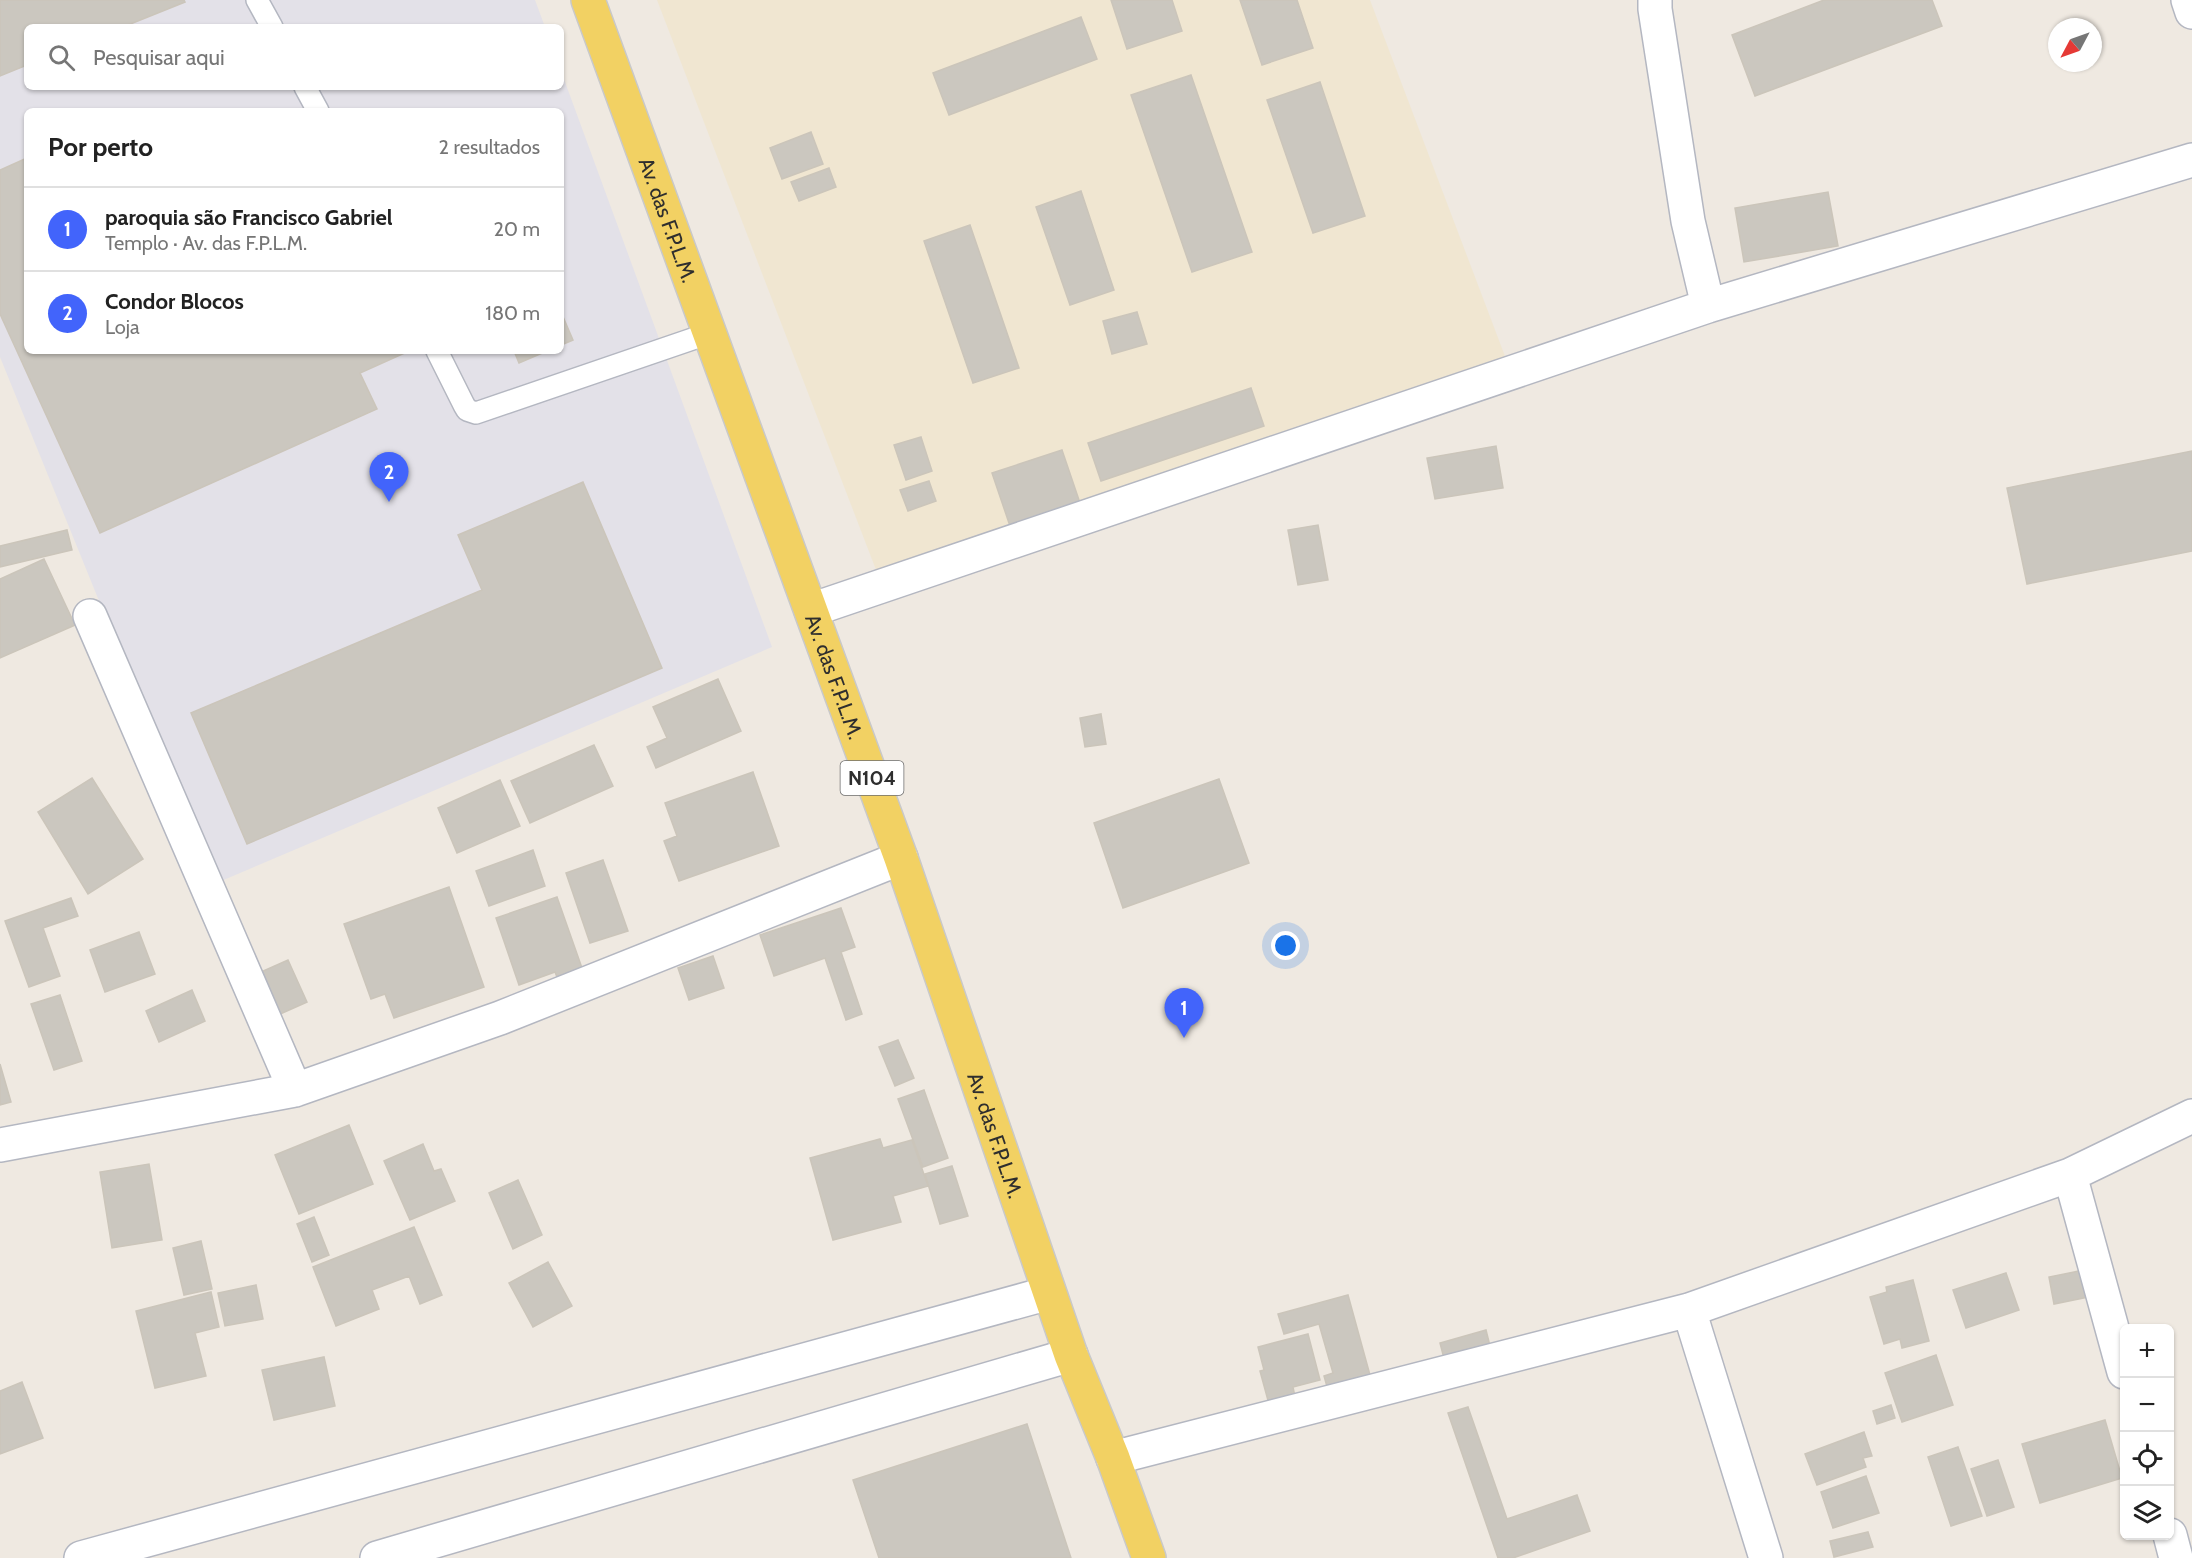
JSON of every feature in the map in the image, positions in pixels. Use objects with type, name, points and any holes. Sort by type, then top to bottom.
[{"type":"main road","name":"Av. das F.P.L.M.","points":[[588,0],[901,858],[1071,1355],[1113,1458],[1149,1558]]},
{"type":"street","points":[[1655,0],[1688,221],[1708,306]]},
{"type":"street","points":[[2188,0],[2192,12]]},
{"type":"street","points":[[811,610],[1708,306],[2192,160]]},
{"type":"street","points":[[90,616],[295,1090]]},
{"type":"street","points":[[0,1144],[295,1090],[500,1018],[901,858]]},
{"type":"street","points":[[1113,1458],[1689,1310],[2070,1174],[2192,1116]]},
{"type":"street","points":[[2070,1174],[2120,1357]]},
{"type":"street","points":[[81,1558],[1049,1293]]},
{"type":"street","points":[[1689,1310],[1766,1558]]},
{"type":"street","points":[[377,1558],[1071,1355]]},
{"type":"street","points":[[2171,1540],[2176,1558]]},
{"type":"lane","points":[[257,0],[270,24]]},
{"type":"lane","points":[[307,90],[316,108]]},
{"type":"lane","points":[[438,354],[467,410],[476,413],[710,333]]},
{"type":"shaded area","points":[[0,0],[535,0],[544,24],[24,24],[24,90],[564,90],[564,79],[772,647],[214,884],[0,357]]},
{"type":"shaded area","points":[[657,0],[1370,0],[1511,372],[878,575]]},
{"type":"building","points":[[0,0],[184,0],[185,2],[130,24],[24,24],[24,66],[0,76]]},
{"type":"building","points":[[1111,0],[1172,0],[1182,31],[1127,49]]},
{"type":"building","points":[[1240,0],[1297,0],[1313,48],[1262,65]]},
{"type":"building","points":[[1824,0],[1932,0],[1942,26],[1755,96],[1732,35]]},
{"type":"building","points":[[1081,17],[1097,59],[949,115],[933,73]]},
{"type":"building","points":[[1191,75],[1252,252],[1192,272],[1131,95]]},
{"type":"building","points":[[1320,82],[1365,216],[1313,233],[1267,100]]},
{"type":"building","points":[[811,132],[823,164],[782,179],[770,148]]},
{"type":"building","points":[[24,159],[24,354],[402,354],[360,373],[377,409],[100,533],[0,314],[0,170]]},
{"type":"building","points":[[829,168],[836,187],[799,201],[791,182]]},
{"type":"building","points":[[1081,191],[1114,290],[1070,305],[1036,207]]},
{"type":"building","points":[[1828,192],[1838,246],[1744,262],[1735,208]]},
{"type":"building","points":[[970,225],[1019,368],[973,383],[924,241]]},
{"type":"building","points":[[1137,312],[1147,344],[1112,354],[1103,321]]},
{"type":"building","points":[[564,319],[573,340],[564,344]]},
{"type":"building","points":[[515,354],[540,354],[519,363]]},
{"type":"building","points":[[1251,388],[1264,426],[1101,481],[1088,443]]},
{"type":"building","points":[[921,437],[932,471],[906,480],[894,445]]},
{"type":"building","points":[[1496,446],[1503,488],[1435,499],[1427,458]]},
{"type":"building","points":[[1062,450],[1080,503],[1010,526],[992,473]]},
{"type":"building","points":[[2192,451],[2192,551],[2027,584],[2007,488]]},
{"type":"building","points":[[929,481],[936,501],[908,511],[900,490]]},
{"type":"building","points":[[583,482],[662,668],[247,844],[191,713],[482,590],[458,535]]},
{"type":"building","points":[[1318,525],[1328,580],[1298,585],[1288,530]]},
{"type":"building","points":[[67,530],[72,550],[0,567],[0,546]]},
{"type":"building","points":[[44,559],[75,625],[0,658],[0,579]]},
{"type":"building","points":[[718,679],[741,731],[656,768],[647,747],[667,738],[653,707]]},
{"type":"building","points":[[1101,714],[1106,744],[1085,747],[1080,718]]},
{"type":"building","points":[[594,745],[613,786],[530,823],[511,781]]},
{"type":"building","points":[[753,772],[779,846],[679,881],[664,841],[677,836],[665,803]]},
{"type":"building","points":[[92,778],[143,859],[88,894],[38,812]]},
{"type":"building","points":[[1219,779],[1249,863],[1123,908],[1094,823]]},
{"type":"building","points":[[500,780],[520,826],[457,853],[438,808]]},
{"type":"building","points":[[533,850],[545,886],[489,906],[476,871]]},
{"type":"building","points":[[603,860],[628,931],[590,943],[566,873]]},
{"type":"building","points":[[449,887],[484,987],[394,1018],[385,994],[371,999],[344,924]]},
{"type":"building","points":[[557,897],[582,968],[557,977],[555,972],[519,985],[496,918]]},
{"type":"building","points":[[71,898],[78,916],[43,928],[60,976],[29,987],[5,921]]},
{"type":"building","points":[[841,908],[855,947],[841,952],[862,1014],[846,1020],[825,958],[774,976],[760,935]]},
{"type":"building","points":[[139,932],[155,974],[105,992],[90,950]]},
{"type":"building","points":[[713,956],[724,988],[689,1000],[678,968]]},
{"type":"building","points":[[288,960],[307,1002],[278,1015],[259,973]]},
{"type":"building","points":[[192,990],[205,1021],[159,1042],[146,1011]]},
{"type":"building","points":[[60,995],[82,1061],[54,1070],[31,1004]]},
{"type":"building","points":[[898,1040],[914,1078],[895,1086],[879,1047]]},
{"type":"building","points":[[0,1064],[11,1102],[0,1105]]},
{"type":"building","points":[[924,1090],[948,1158],[923,1167],[898,1099]]},
{"type":"building","points":[[349,1125],[373,1184],[299,1214],[275,1155]]},
{"type":"building","points":[[880,1139],[883,1148],[912,1140],[928,1186],[893,1196],[901,1222],[833,1240],[810,1158]]},
{"type":"building","points":[[423,1144],[434,1171],[441,1169],[455,1201],[410,1220],[384,1161]]},
{"type":"building","points":[[149,1164],[162,1240],[112,1248],[100,1172]]},
{"type":"building","points":[[952,1166],[968,1216],[940,1224],[925,1174]]},
{"type":"building","points":[[518,1180],[542,1235],[513,1249],[489,1193]]},
{"type":"building","points":[[314,1217],[329,1255],[312,1262],[297,1224]]},
{"type":"building","points":[[414,1227],[442,1295],[420,1304],[409,1276],[372,1290],[379,1309],[336,1326],[313,1267]]},
{"type":"building","points":[[201,1241],[212,1289],[184,1295],[173,1248]]},
{"type":"building","points":[[548,1262],[572,1306],[533,1327],[509,1283]]},
{"type":"building","points":[[2084,1270],[2089,1297],[2054,1304],[2049,1277]]},
{"type":"building","points":[[2006,1273],[2019,1310],[1966,1328],[1953,1290]]},
{"type":"building","points":[[1913,1280],[1929,1341],[1902,1348],[1900,1339],[1884,1344],[1870,1297],[1887,1292],[1886,1287]]},
{"type":"building","points":[[256,1285],[263,1319],[225,1326],[218,1293]]},
{"type":"building","points":[[211,1292],[219,1327],[195,1333],[206,1376],[155,1388],[136,1311]]},
{"type":"building","points":[[1348,1295],[1373,1386],[1330,1397],[1324,1376],[1333,1373],[1319,1324],[1284,1334],[1278,1314]]},
{"type":"building","points":[[1486,1330],[1492,1354],[1446,1366],[1440,1343]]},
{"type":"building","points":[[1308,1334],[1320,1380],[1293,1387],[1295,1397],[1269,1404],[1260,1371],[1264,1370],[1258,1347]]},
{"type":"building","points":[[1936,1355],[1953,1405],[1902,1422],[1885,1373]]},
{"type":"building","points":[[324,1357],[335,1406],[274,1420],[262,1370]]},
{"type":"building","points":[[22,1382],[43,1438],[0,1454],[0,1391]]},
{"type":"building","points":[[1891,1405],[1895,1418],[1877,1424],[1873,1411]]},
{"type":"building","points":[[1468,1407],[1507,1519],[1577,1495],[1590,1531],[1513,1558],[1498,1558],[1448,1413]]},
{"type":"building","points":[[2105,1420],[2120,1471],[2120,1479],[2040,1503],[2022,1444]]},
{"type":"building","points":[[1027,1424],[1071,1558],[879,1558],[853,1480]]},
{"type":"building","points":[[1864,1432],[1872,1456],[1863,1458],[1866,1467],[1817,1485],[1805,1454]]},
{"type":"building","points":[[1958,1447],[1982,1516],[1951,1526],[1928,1457]]},
{"type":"building","points":[[1998,1460],[2014,1507],[1987,1516],[1971,1469]]},
{"type":"building","points":[[1866,1476],[1879,1513],[1833,1528],[1821,1492]]},
{"type":"building","points":[[1868,1532],[1873,1547],[1834,1557],[1830,1541]]},
{"type":"place","name":"Condor Blocos","points":[[389,502]]},
{"type":"place","name":"paroquia são Francisco Gabriel","points":[[1184,1038]]}]
